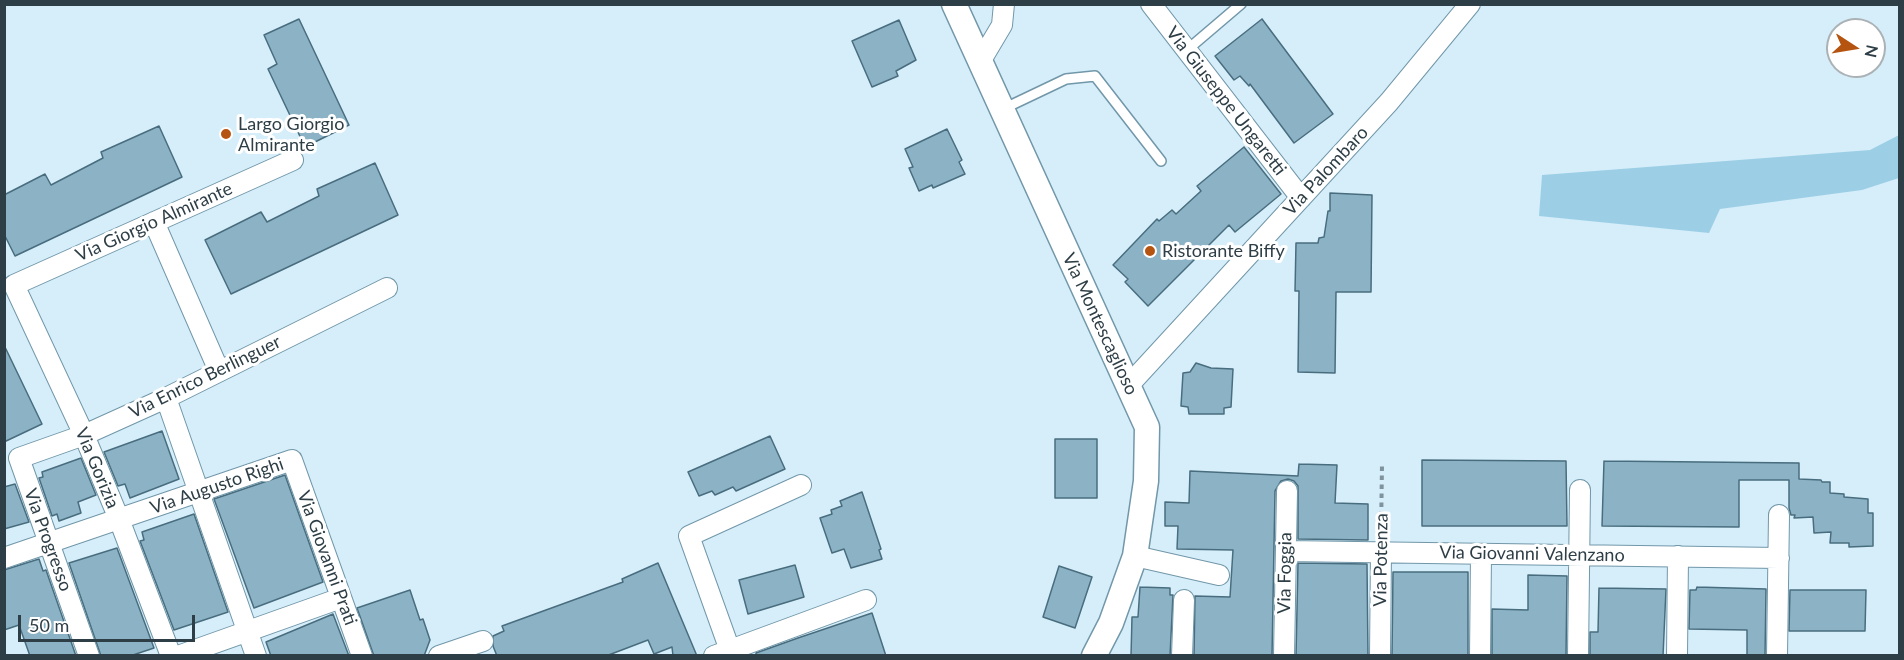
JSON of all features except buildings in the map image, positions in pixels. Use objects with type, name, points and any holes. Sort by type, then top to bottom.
[{"type":"street","name":"Via Montescaglioso","points":[[954,4],[1147,427],[1146,481],[1134,556],[1111,623],[1094,656]]},
{"type":"street","points":[[980,62],[1002,25],[1004,4]]},
{"type":"street","name":"Via Giuseppe Ungaretti","points":[[1151,4],[1301,198]]},
{"type":"street","name":"Via Palombaro","points":[[1128,386],[1389,102],[1470,4]]},
{"type":"street","name":"Via Giorgio Almirante","points":[[14,285],[293,160]]},
{"type":"street","points":[[154,222],[219,371]]},
{"type":"street","name":"Via Gorizia","points":[[14,285],[84,435],[171,656]]},
{"type":"street","name":"Via Enrico Berlinguer","points":[[19,458],[84,435],[166,398],[387,288]]},
{"type":"street","points":[[166,398],[256,656]]},
{"type":"street","name":"Via Progresso","points":[[19,458],[89,656]]},
{"type":"street","name":"Via Augusto Righi","points":[[4,558],[292,460]]},
{"type":"street","name":"Via Giovanni Prati","points":[[292,460],[362,656]]},
{"type":"street","points":[[801,485],[689,536],[725,654],[866,600]]},
{"type":"street","points":[[1578,656],[1580,490]]},
{"type":"street","name":"Via Foggia","points":[[1284,656],[1287,491]]},
{"type":"street","points":[[1777,656],[1779,515]]},
{"type":"street","name":"Via Giovanni Valenzano","points":[[1286,551],[1779,558]]},
{"type":"street","name":"Via Potenza","points":[[1380,656],[1381,552]]},
{"type":"street","points":[[1480,656],[1481,554]]},
{"type":"street","points":[[1134,556],[1219,575]]},
{"type":"street","points":[[1677,656],[1678,556]]},
{"type":"street","points":[[178,656],[341,597]]},
{"type":"street","points":[[1182,656],[1184,600]]},
{"type":"street","points":[[439,656],[483,641]]},
{"type":"lane","points":[[1187,50],[1241,4]]},
{"type":"lane","points":[[1002,110],[1066,79],[1095,76],[1161,161]]},
{"type":"path","name":"Via Potenza","points":[[1381,552],[1382,465]]},
{"type":"shaded area","points":[[1899,135],[1899,178],[1862,190],[1720,209],[1709,233],[1539,216],[1542,175],[1870,150]]},
{"type":"place","name":"Largo Giorgio Almirante","points":[[226,134]]},
{"type":"place","name":"Ristorante Biffy","points":[[1150,251]]}]
